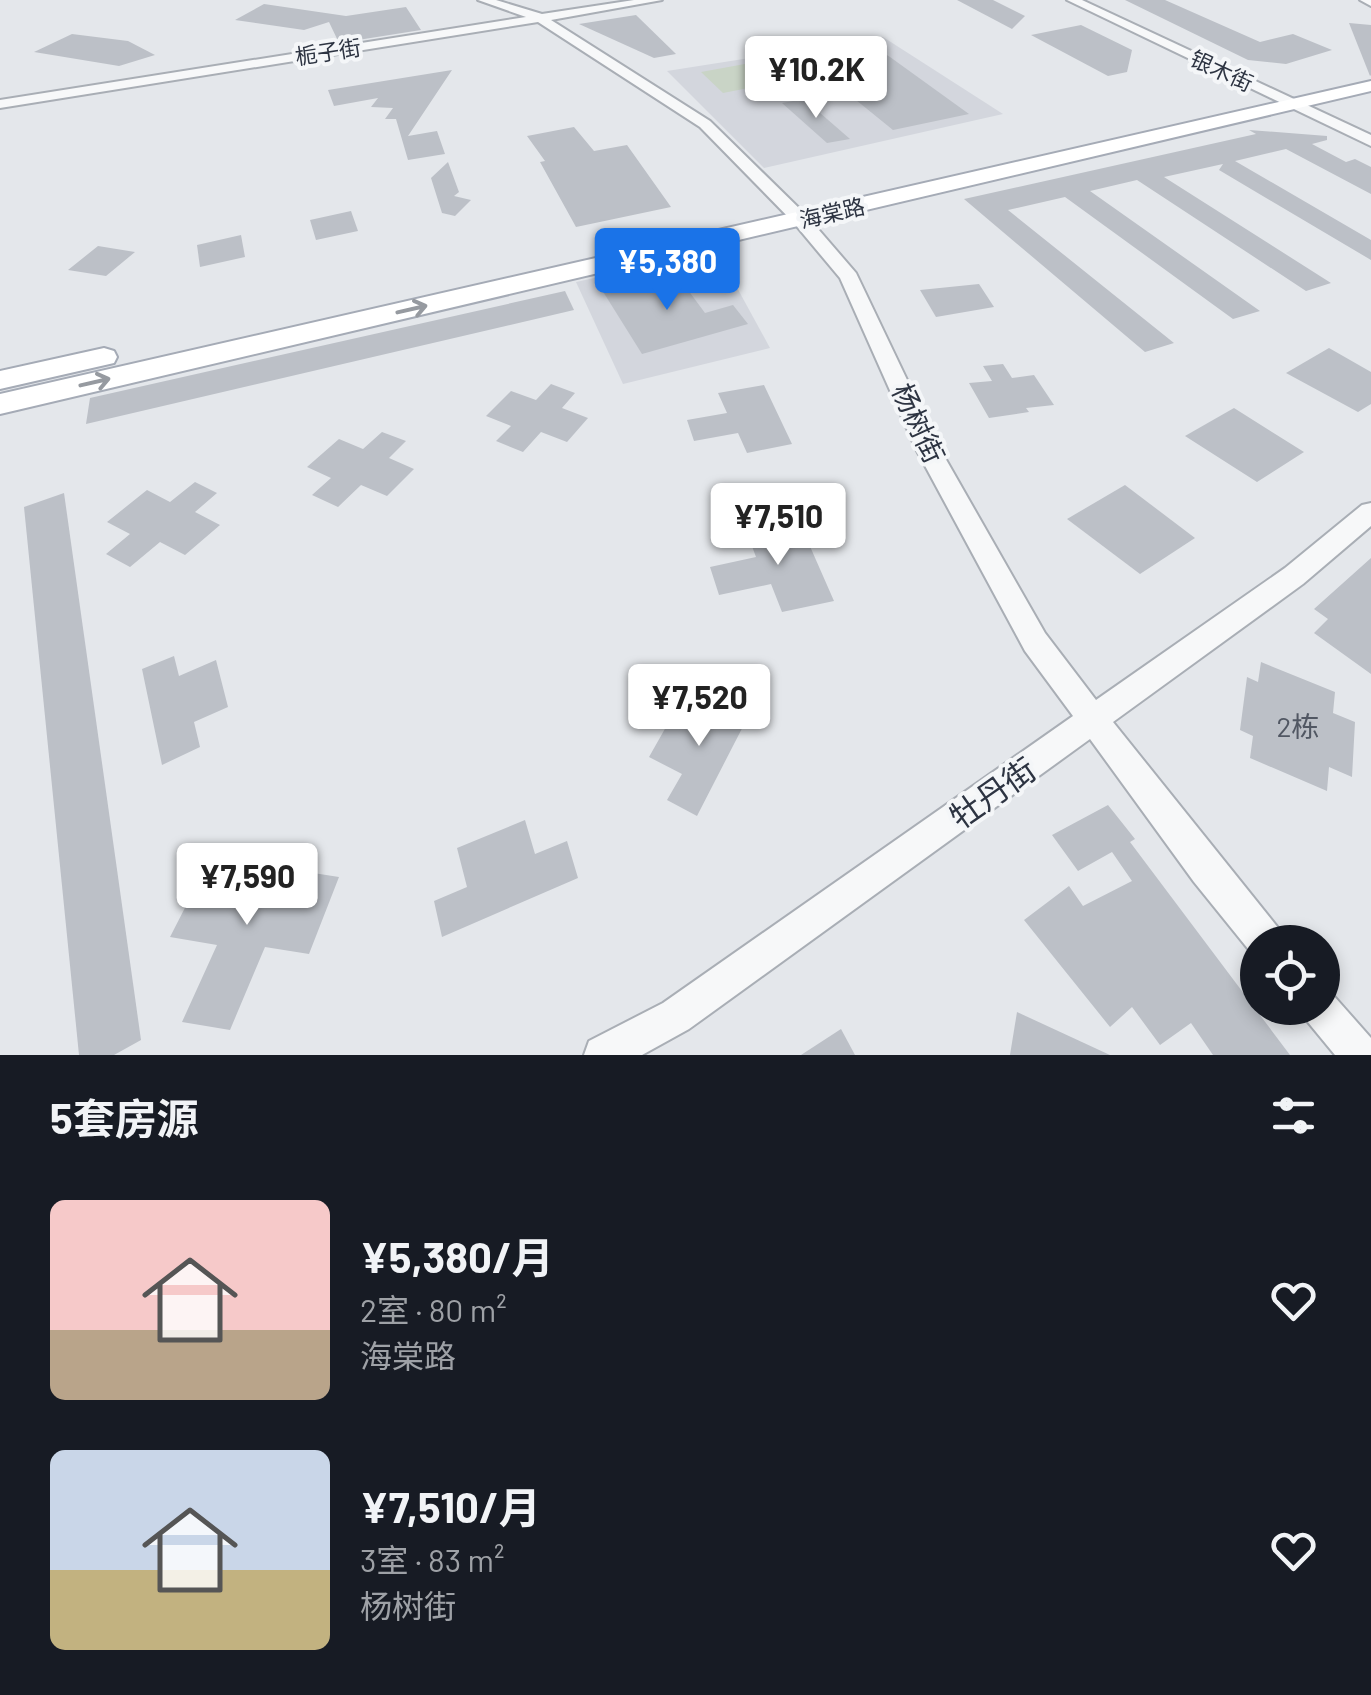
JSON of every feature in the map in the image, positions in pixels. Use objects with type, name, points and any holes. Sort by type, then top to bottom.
[{"type":"main road","name":"海棠路","points":[[0,404],[1371,70]]},
{"type":"main road","name":"海棠路","points":[[0,380],[1371,86]]},
{"type":"street","name":"杨树街","points":[[484,0],[538,17],[705,124],[792,211],[849,277],[928,448],[1035,642],[1252,925]]},
{"type":"street","name":"栀子街","points":[[0,104],[656,0]]},
{"type":"street","name":"银木街","points":[[1073,0],[1371,140]]},
{"type":"street","name":"牡丹街","points":[[603,1055],[676,1016],[1294,576],[1371,512]]},
{"type":"street","points":[[1334,1025],[1360,1055]]},
{"type":"shaded area","points":[[883,37],[1003,114],[764,168],[667,71]]},
{"type":"shaded area","points":[[717,251],[770,348],[623,384],[576,282]]},
{"type":"green space","points":[[777,58],[801,78],[723,93],[701,72]]},
{"type":"building","points":[[957,0],[993,0],[1025,16],[1012,29]]},
{"type":"building","points":[[1125,0],[1165,0],[1260,42],[1293,34],[1332,50],[1286,64],[1248,60]]},
{"type":"building","points":[[264,4],[346,16],[406,7],[421,30],[339,43],[329,22],[304,30],[235,20]]},
{"type":"building","points":[[636,15],[676,54],[654,58],[579,24]]},
{"type":"building","points":[[1349,23],[1371,25],[1370,76]]},
{"type":"building","points":[[1081,25],[1132,50],[1127,72],[1108,76],[1031,35]]},
{"type":"building","points":[[72,34],[128,41],[155,55],[119,66],[34,52]]},
{"type":"building","points":[[864,41],[969,114],[893,130],[835,83],[863,78],[829,55],[853,50]]},
{"type":"building","points":[[452,70],[408,136],[437,131],[445,154],[408,160],[396,119],[385,119],[393,108],[371,107],[378,98],[334,106],[328,90]]},
{"type":"building","points":[[804,99],[850,139],[827,143],[782,103]]},
{"type":"building","points":[[574,127],[594,151],[627,145],[671,207],[576,227],[540,162],[545,161],[527,136]]},
{"type":"building","points":[[1249,130],[1327,136],[1327,140],[1312,144],[1346,162],[1355,159],[1371,167],[1371,194],[1286,149],[1235,161],[1371,240],[1371,260],[1219,170],[1223,164],[1164,177],[1331,283],[1306,291],[1137,180],[1090,191],[1260,311],[1233,319],[1065,197],[1008,210],[1174,343],[1145,352],[964,199],[1256,134]]},
{"type":"building","points":[[448,162],[459,192],[454,196],[471,200],[455,216],[442,213],[431,178]]},
{"type":"building","points":[[351,211],[358,231],[316,240],[310,220]]},
{"type":"building","points":[[241,235],[245,257],[200,267],[197,245]]},
{"type":"building","points":[[98,246],[135,252],[106,276],[68,270]]},
{"type":"building","points":[[674,271],[705,313],[733,305],[748,324],[642,354],[602,290]]},
{"type":"building","points":[[979,284],[994,307],[936,317],[920,290]]},
{"type":"building","points":[[565,291],[574,310],[86,424],[90,398]]},
{"type":"building","points":[[1329,348],[1371,372],[1371,404],[1358,412],[1286,373]]},
{"type":"building","points":[[1003,364],[1012,378],[1034,375],[1054,405],[989,418],[969,383],[992,381],[983,366]]},
{"type":"building","points":[[551,384],[575,393],[562,408],[588,418],[567,442],[541,432],[523,452],[496,441],[511,426],[486,416],[511,391],[536,400]]},
{"type":"building","points":[[764,385],[792,444],[747,453],[738,433],[694,441],[687,420],[727,413],[718,393]]},
{"type":"building","points":[[1234,408],[1304,452],[1257,482],[1185,436]]},
{"type":"building","points":[[382,432],[406,441],[389,458],[414,469],[387,496],[361,485],[338,507],[312,495],[331,478],[307,467],[339,439],[363,449]]},
{"type":"building","points":[[195,482],[217,493],[195,512],[220,525],[185,555],[160,542],[130,567],[106,554],[130,534],[107,522],[147,490],[170,502]]},
{"type":"building","points":[[1125,485],[1195,538],[1140,574],[1067,519]]},
{"type":"building","points":[[64,493],[141,1040],[114,1055],[79,1055],[24,507]]},
{"type":"building","points":[[798,519],[834,601],[782,612],[771,584],[719,595],[710,567],[756,557],[746,530]]},
{"type":"building","points":[[1371,558],[1371,674],[1314,633],[1328,619],[1314,609]]},
{"type":"building","points":[[174,656],[179,676],[216,660],[228,707],[194,722],[200,747],[162,765],[142,669]]},
{"type":"building","points":[[1261,662],[1335,692],[1333,713],[1355,722],[1352,777],[1329,767],[1327,791],[1250,758],[1253,736],[1240,730],[1247,677],[1258,682]]},
{"type":"building","points":[[721,694],[752,709],[697,816],[667,800],[682,774],[649,757],[679,704],[708,718]]},
{"type":"building","points":[[1108,805],[1135,839],[1130,842],[1240,988],[1240,1025],[1267,1025],[1290,1055],[1213,1055],[1191,1023],[1160,1045],[1132,1007],[1110,1027],[1024,920],[1069,886],[1083,906],[1132,881],[1112,852],[1078,871],[1052,835]]},
{"type":"building","points":[[525,820],[535,854],[567,841],[578,878],[442,937],[434,901],[467,887],[457,848]]},
{"type":"building","points":[[211,857],[339,877],[309,954],[265,947],[230,1030],[182,1022],[217,945],[170,937]]},
{"type":"building","points":[[1017,1012],[1110,1055],[1010,1055]]},
{"type":"building","points":[[841,1029],[855,1055],[801,1055]]}]
